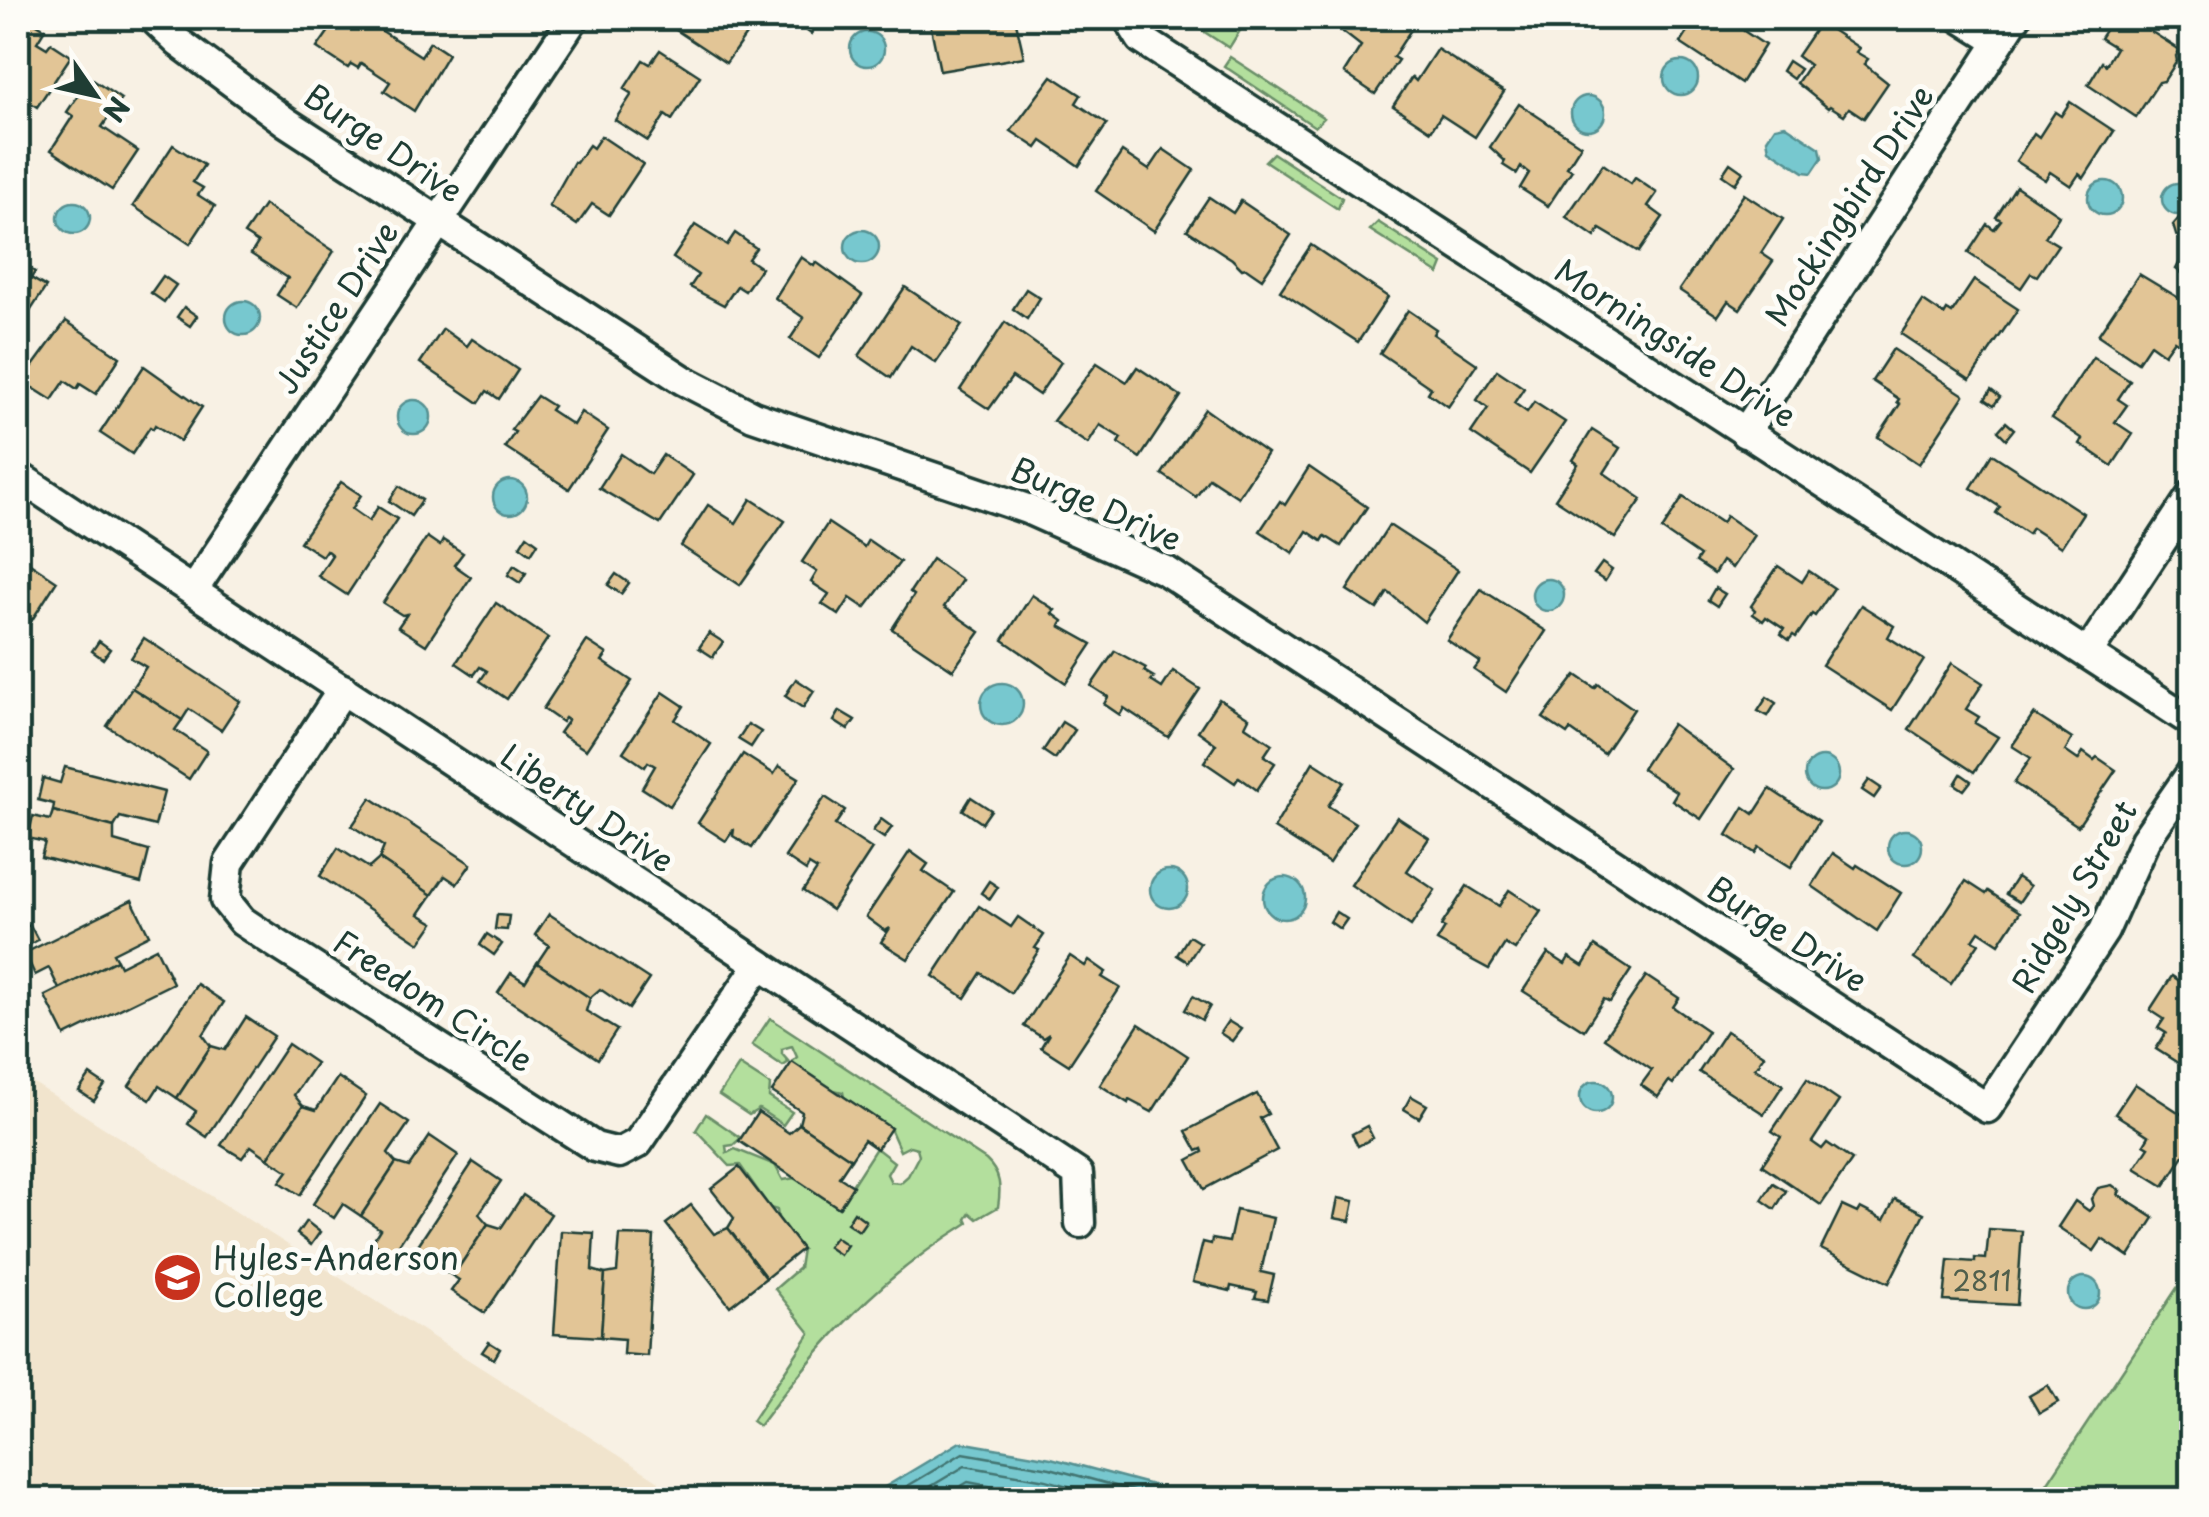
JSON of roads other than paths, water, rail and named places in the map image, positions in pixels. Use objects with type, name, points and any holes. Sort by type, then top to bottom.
[{"type":"street","name":"Burge Drive","points":[[153,18],[178,42],[286,122],[683,380],[754,416],[1027,509],[1166,570],[1987,1108]]},
{"type":"street","name":"Justice Drive","points":[[194,589],[574,18]]},
{"type":"street","name":"Morningside Drive","points":[[1128,18],[1141,39],[2192,722]]},
{"type":"street","points":[[1961,18],[1999,42]]},
{"type":"street","name":"Mockingbird Drive","points":[[1745,432],[2015,18]]},
{"type":"street","name":"Liberty Drive","points":[[18,476],[1078,1174],[1080,1223]]},
{"type":"street","points":[[2088,653],[2192,494]]},
{"type":"street","name":"Freedom Circle","points":[[344,689],[229,863],[225,900],[242,921],[266,937],[595,1147],[619,1153],[638,1144],[759,965]]},
{"type":"street","name":"Ridgely Street","points":[[1987,1108],[2104,930],[2145,840],[2192,772]]},
{"type":"water","points":[[867,32],[879,37],[884,49],[879,61],[867,66],[855,61],[850,49],[855,37]]},
{"type":"water","points":[[1681,61],[1693,66],[1698,78],[1693,90],[1681,95],[1669,90],[1664,78],[1669,66]]},
{"type":"water","points":[[1588,96],[1600,101],[1605,113],[1600,125],[1588,130],[1576,125],[1571,113],[1576,101]]},
{"type":"water","points":[[1785,125],[1820,148],[1822,158],[1812,173],[1804,172],[1769,149],[1767,139],[1775,127]]},
{"type":"water","points":[[2105,181],[2117,186],[2122,198],[2117,210],[2105,215],[2093,210],[2088,198],[2093,186]]},
{"type":"water","points":[[2178,183],[2189,188],[2194,199],[2189,210],[2178,215],[2167,210],[2162,199],[2167,188]]},
{"type":"water","points":[[74,202],[85,207],[90,218],[85,229],[74,234],[63,229],[58,218],[63,207]]},
{"type":"water","points":[[862,230],[874,235],[879,247],[874,259],[862,264],[850,259],[845,247],[850,235]]},
{"type":"water","points":[[243,301],[255,306],[260,318],[255,330],[243,335],[231,330],[226,318],[231,306]]},
{"type":"water","points":[[414,400],[426,405],[431,417],[426,429],[414,434],[402,429],[397,417],[402,405]]},
{"type":"water","points":[[510,480],[522,485],[527,497],[522,509],[510,514],[498,509],[493,497],[498,485]]},
{"type":"water","points":[[1548,579],[1560,583],[1564,595],[1560,607],[1548,611],[1536,607],[1532,595],[1536,583]]},
{"type":"water","points":[[1002,683],[1017,689],[1023,704],[1017,719],[1002,725],[987,719],[981,704],[987,689]]},
{"type":"water","points":[[1822,757],[1834,762],[1839,774],[1834,786],[1822,791],[1810,786],[1805,774],[1810,762]]},
{"type":"water","points":[[1905,830],[1917,835],[1922,847],[1917,859],[1905,864],[1893,859],[1888,847],[1893,835]]},
{"type":"water","points":[[1169,870],[1182,876],[1188,889],[1182,902],[1169,908],[1156,902],[1150,889],[1156,876]]},
{"type":"water","points":[[1284,877],[1299,883],[1305,898],[1299,913],[1284,919],[1269,913],[1263,898],[1269,883]]},
{"type":"water","points":[[1596,1081],[1607,1086],[1612,1097],[1607,1108],[1596,1113],[1585,1108],[1580,1097],[1585,1086]]},
{"type":"water","points":[[2084,1277],[2096,1281],[2100,1293],[2096,1305],[2084,1309],[2072,1305],[2068,1293],[2072,1281]]},
{"type":"water","points":[[960,1442],[1051,1458],[1205,1499],[865,1499]]},
{"type":"place","name":"Hyles-Anderson College","points":[[178,1277]]}]
